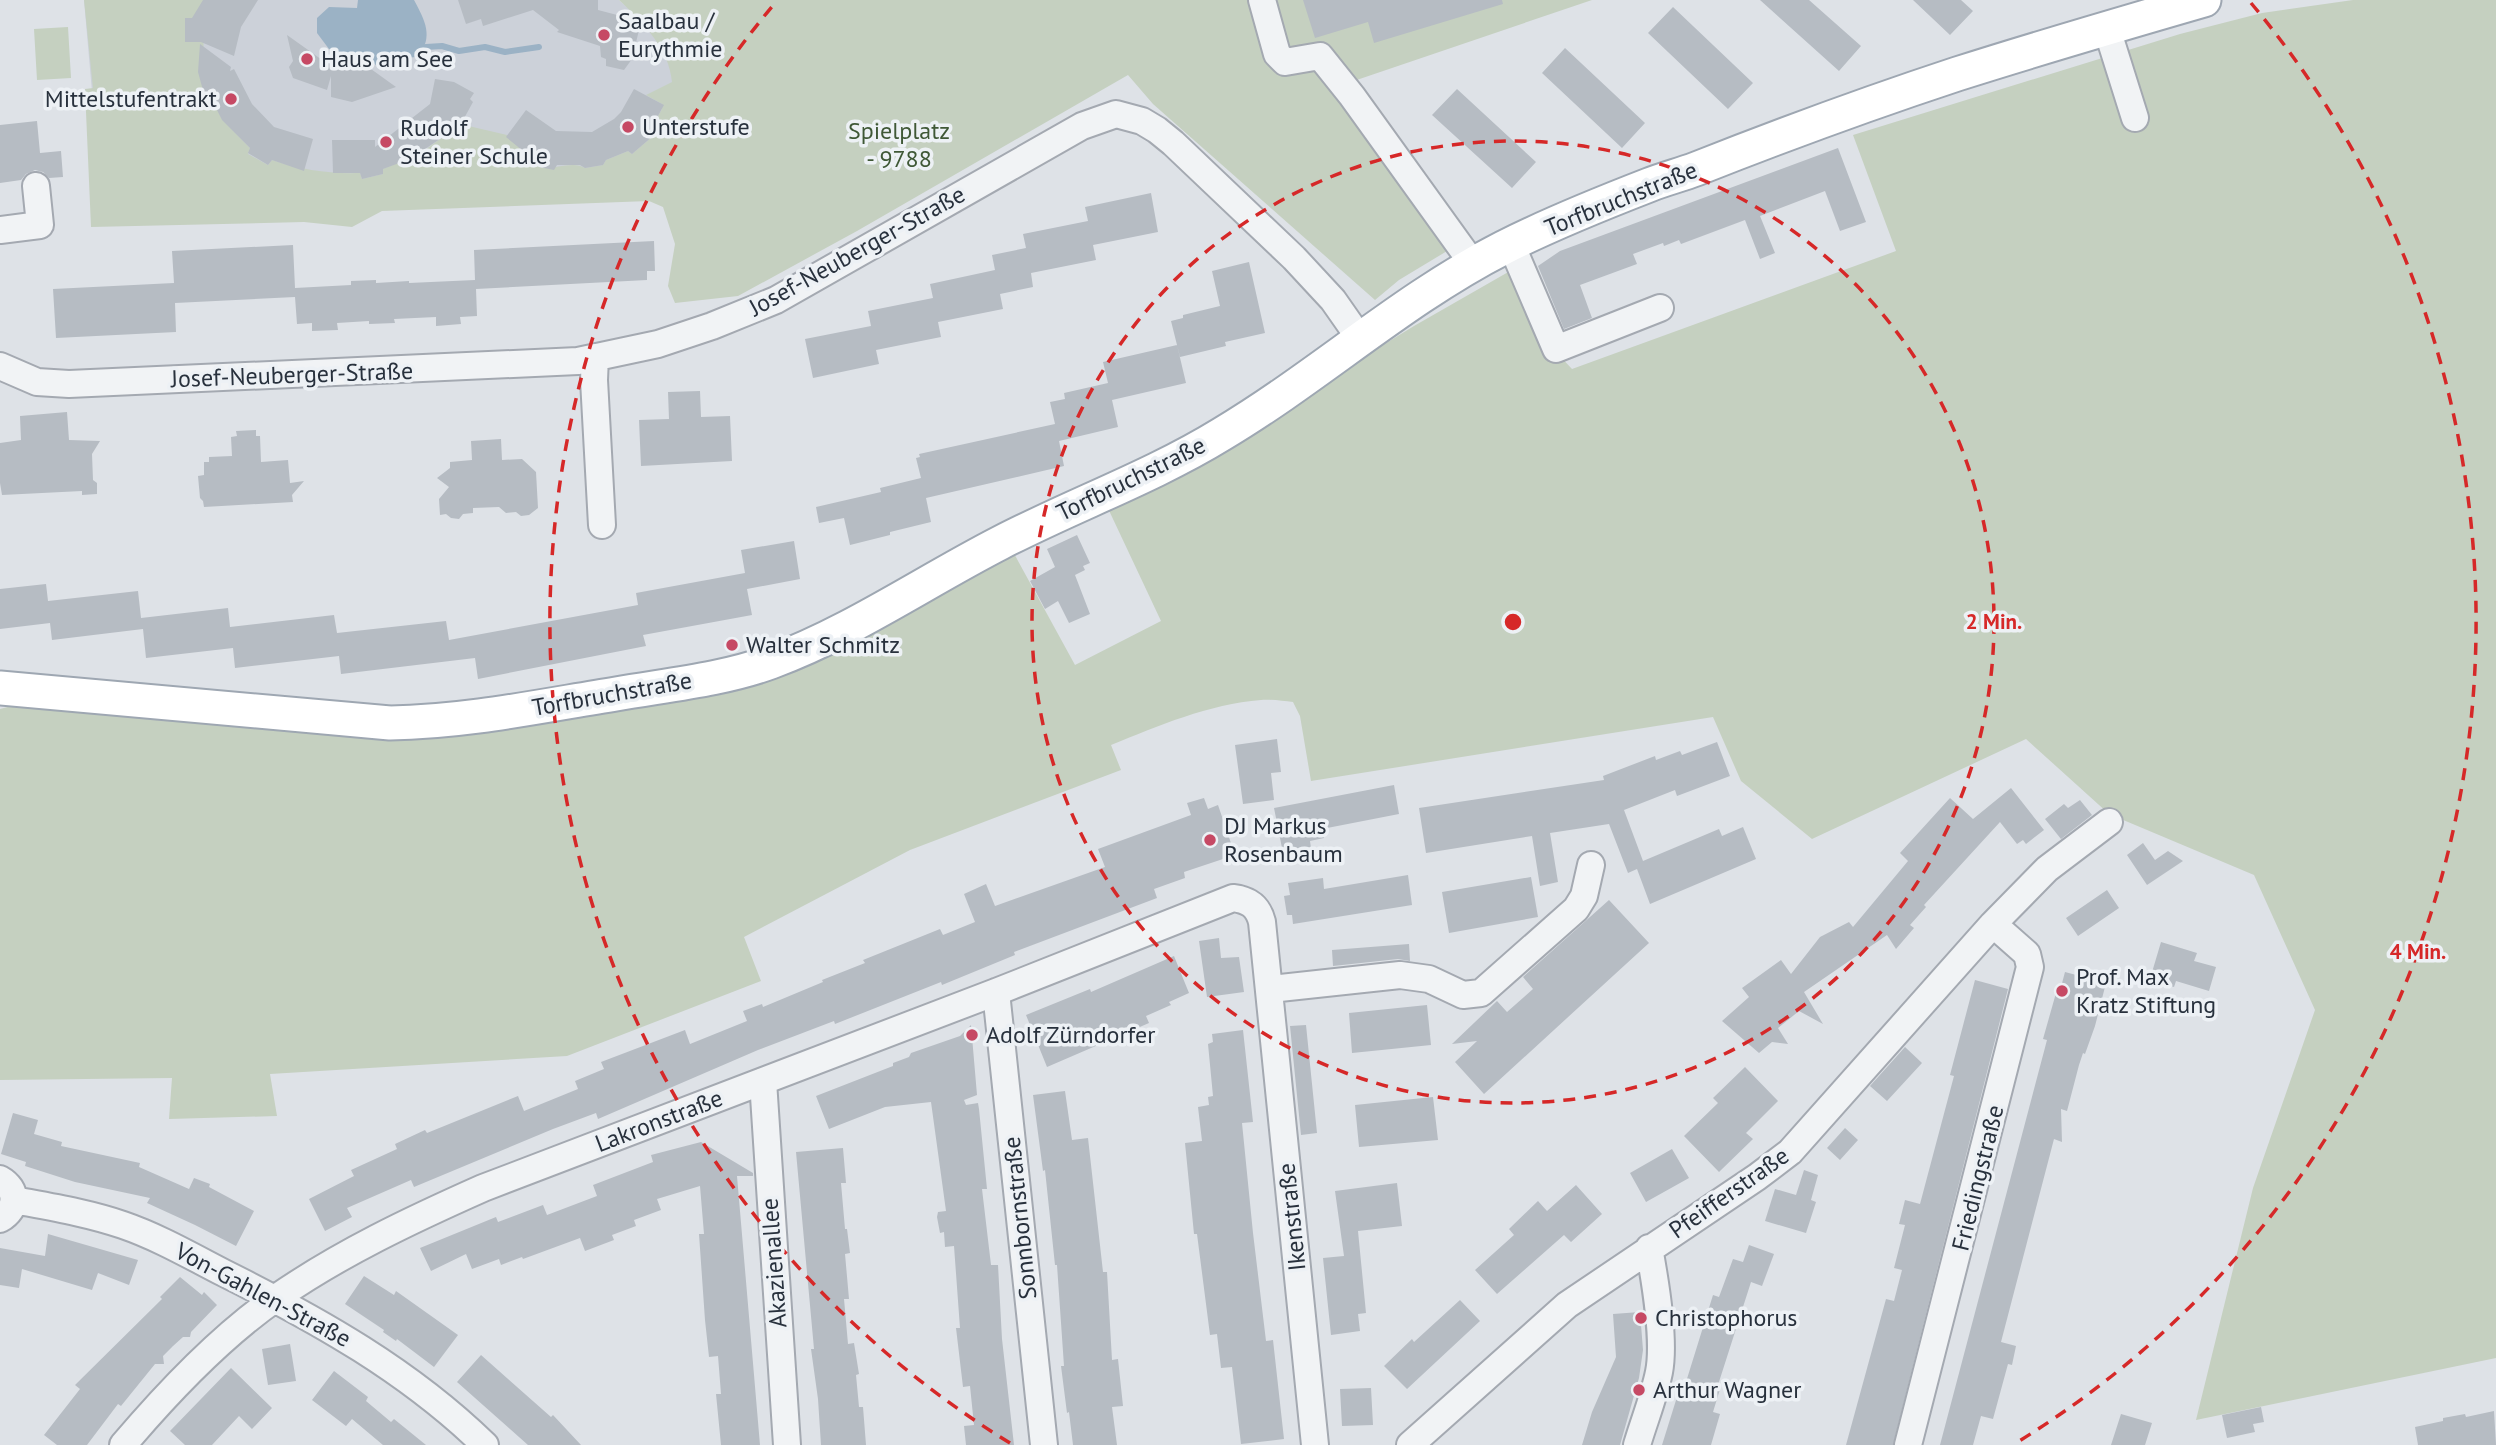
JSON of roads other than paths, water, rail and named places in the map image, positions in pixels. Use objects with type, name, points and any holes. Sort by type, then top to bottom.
[{"type":"main road","name":"Torfbruchstraße","points":[[0,688],[400,723],[464,719],[742,671],[768,663],[818,641],[999,543],[1221,435],[1361,340],[1419,297],[1511,244],[1655,182],[1832,117],[1969,70],[2107,29],[2136,9],[2204,0]]},
{"type":"street","points":[[1262,0],[1277,54],[1285,62],[1320,56],[1473,264]]},
{"type":"street","points":[[2107,29],[2135,118]]},
{"type":"street","name":"Josef-Neuberger-Straße","points":[[0,366],[37,382],[69,384],[578,361],[659,344],[776,300],[1082,126],[1116,114],[1142,121],[1174,143],[1310,275],[1333,300],[1361,340]]},
{"type":"street","points":[[0,230],[40,225],[36,186]]},
{"type":"street","points":[[1511,244],[1556,349],[1660,308]]},
{"type":"street","points":[[596,357],[594,380],[602,525]]},
{"type":"street","name":"Pfeifferstraße","points":[[1410,1445],[1567,1305],[1790,1152],[1993,924],[2047,869],[2109,822]]},
{"type":"street","points":[[1270,989],[1400,975],[1429,979],[1463,995],[1481,993],[1576,909],[1584,896],[1591,865]]},
{"type":"street","name":"Lakronstraße","points":[[123,1445],[154,1408],[188,1374],[274,1299],[419,1216],[483,1188],[996,992],[1233,898],[1245,899],[1252,904]]},
{"type":"street","name":"Ikenstraße","points":[[1252,904],[1259,911],[1262,922],[1270,989],[1315,1445]]},
{"type":"street","name":"Friedingstraße","points":[[1908,1445],[2030,967],[2027,954],[1993,924]]},
{"type":"street","name":"Sonnbornstraße","points":[[996,992],[1044,1445]]},
{"type":"street","name":"Akazienallee","points":[[763,1081],[787,1445]]},
{"type":"street","name":"Von-Gahlen-Straße","points":[[5,1199],[72,1210],[124,1225],[163,1242],[350,1340],[418,1388],[485,1445]]},
{"type":"street","points":[[1637,1445],[1659,1372],[1661,1356],[1649,1248]]},
{"type":"water","points":[[358,0],[414,0],[427,35],[418,57],[401,58],[381,68],[363,57],[329,49],[317,33],[317,18],[329,7],[357,8]]},
{"type":"waterway","points":[[426,47],[442,46],[459,51],[485,47],[505,52],[539,47]]},
{"type":"place","name":"Saalbau / Eurythmie","points":[[604,35]]},
{"type":"place","name":"Haus am See","points":[[307,59]]},
{"type":"place","name":"Mittelstufentrakt","points":[[231,99]]},
{"type":"place","name":"Unterstufe","points":[[628,127]]},
{"type":"place","name":"Rudolf Steiner Schule","points":[[386,142]]},
{"type":"place","name":"Walter Schmitz","points":[[732,645]]},
{"type":"place","name":"DJ Markus Rosenbaum","points":[[1210,840]]},
{"type":"place","name":"Prof. Max Kratz Stiftung","points":[[2062,991]]},
{"type":"place","name":"Adolf Zürndorfer","points":[[972,1035]]},
{"type":"place","name":"Christophorus","points":[[1641,1318]]},
{"type":"place","name":"Arthur Wagner","points":[[1639,1390]]},
{"type":"park label","name":"Spielplatz - 9788","points":[[899,145]]}]
